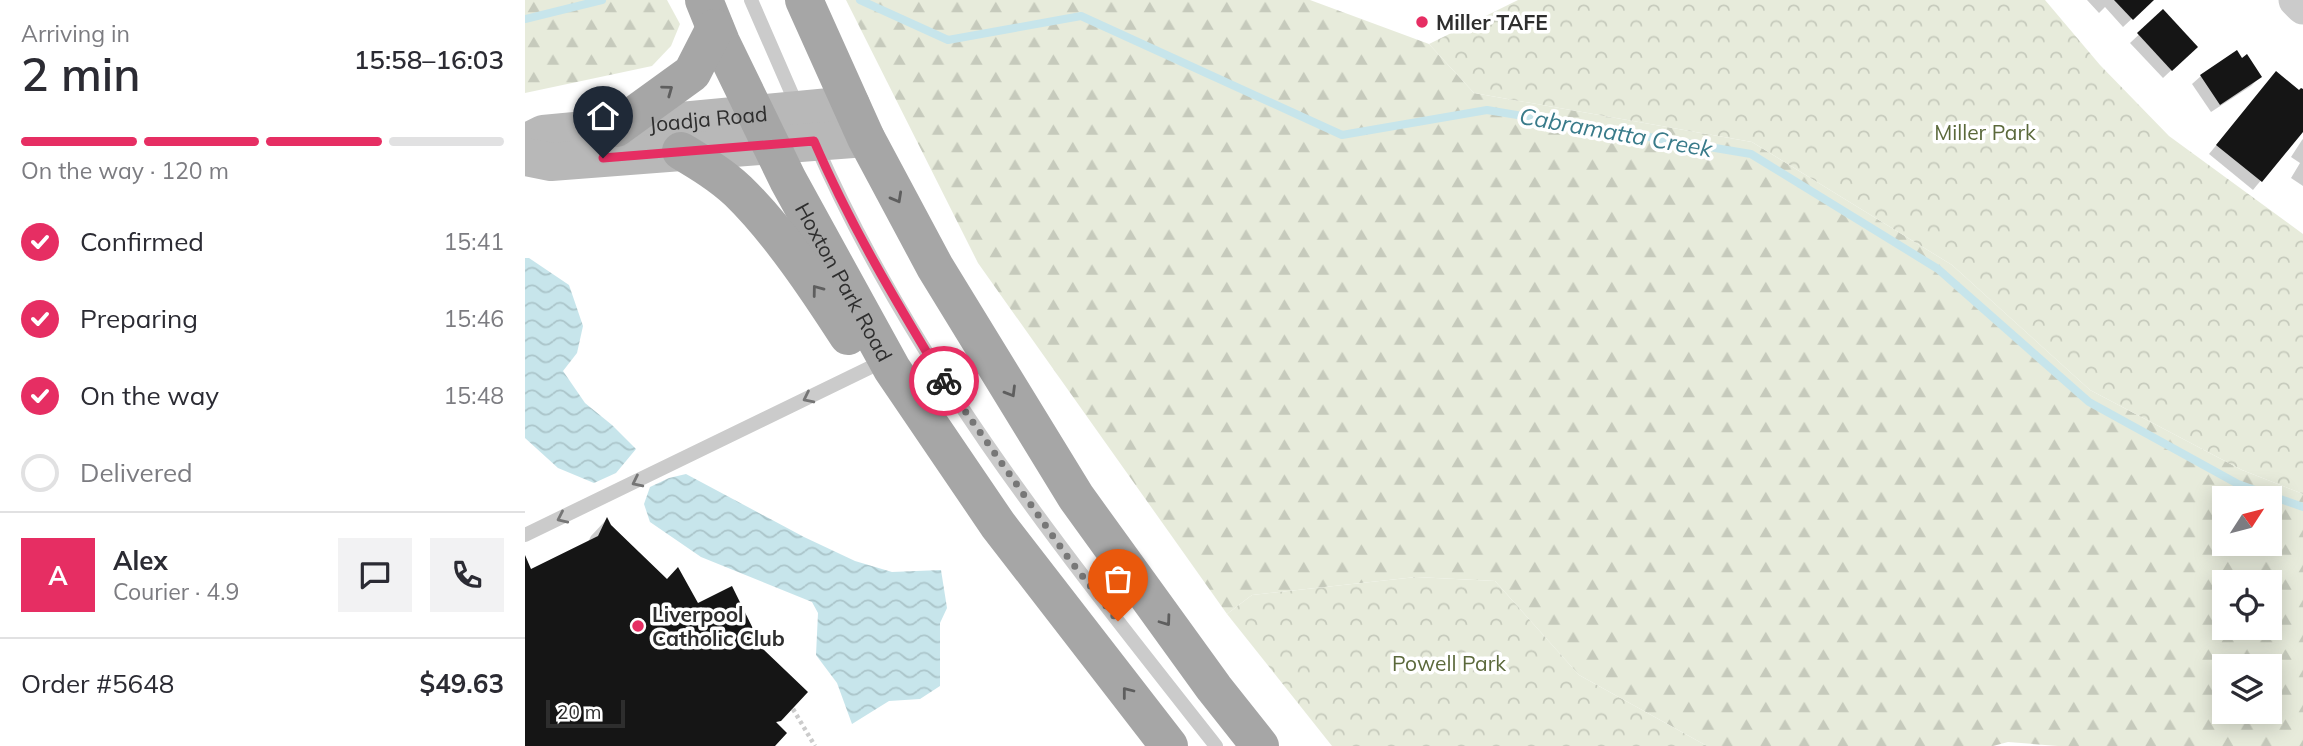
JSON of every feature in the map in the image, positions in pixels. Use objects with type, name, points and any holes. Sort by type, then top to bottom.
[{"type":"main road","points":[[804,0],[858,121],[935,267],[1076,497],[1214,688],[1260,746]]},
{"type":"main road","points":[[616,128],[692,73],[712,28]]},
{"type":"main road","name":"Hoxton Park Road","points":[[712,28],[792,188],[893,369],[1007,536],[1169,746]]},
{"type":"main road","name":"Joadja Road","points":[[525,143],[543,134],[616,128],[763,129],[858,121]]},
{"type":"main road","name":"Joadja Road","points":[[525,157],[551,162],[681,151],[763,129]]},
{"type":"main road","points":[[681,151],[711,169],[737,190],[760,214],[824,299],[869,368],[965,478]]},
{"type":"street","points":[[2296,0],[2303,7]]},
{"type":"lane","points":[[751,0],[829,176],[887,286],[953,396],[1069,559],[1216,746]]},
{"type":"lane","points":[[525,535],[869,368]]},
{"type":"path","points":[[793,709],[814,746]]},
{"type":"green space","points":[[525,0],[667,0],[680,24],[671,46],[652,66],[525,93]]},
{"type":"green space","points":[[846,0],[1310,0],[1429,44],[1474,93],[1752,142],[1952,265],[2090,390],[2242,470],[2303,494],[2303,746],[2058,746],[2008,742],[1993,746],[1707,746],[1579,675],[1495,581],[1416,577],[1252,595],[1227,614],[978,263]]},
{"type":"green space","name":"Miller Park","points":[[1518,0],[2045,0],[2100,65],[2169,136],[2303,234],[2303,494],[2242,470],[2090,390],[1952,265],[1752,142],[1474,93],[1429,44]]},
{"type":"green space","name":"Powell Park","points":[[1416,577],[1495,581],[1579,675],[1707,746],[1332,746],[1227,614],[1252,595]]},
{"type":"water","points":[[525,258],[569,285],[583,326],[577,353],[563,371],[585,403],[636,449],[616,473],[594,483],[558,468],[525,438]]},
{"type":"water","points":[[686,474],[855,561],[892,572],[941,570],[947,608],[940,623],[940,686],[920,699],[889,701],[852,724],[837,683],[816,655],[818,613],[812,602],[701,557],[650,522],[644,504],[650,487]]},
{"type":"building","points":[[2114,0],[2154,0],[2133,20]]},
{"type":"building","points":[[2163,9],[2198,47],[2172,71],[2137,33]]},
{"type":"building","points":[[2237,50],[2242,58],[2247,54],[2262,77],[2220,105],[2200,75]]},
{"type":"building","points":[[2276,71],[2299,90],[2303,89],[2303,132],[2262,182],[2216,145]]},
{"type":"building","name":"Liverpool Catholic Club","points":[[607,517],[611,525],[667,579],[678,567],[698,603],[732,586],[763,649],[808,692],[781,721],[776,722],[787,733],[775,746],[525,746],[525,555],[531,569],[598,536]]},
{"type":"waterway","name":"Cabramatta Creek","points":[[525,19],[602,0]]},
{"type":"waterway","name":"Cabramatta Creek","points":[[860,0],[948,40],[1081,16],[1342,135],[1487,110],[1751,154],[1938,269],[2089,402],[2238,484],[2303,507]]},
{"type":"way so far","points":[[944,381],[1069,559],[1118,621]]},
{"type":"place","name":"Miller TAFE","points":[[1422,22]]},
{"type":"place","name":"Liverpool Catholic Club","points":[[638,626]]},
{"type":"route","points":[[603,158],[814,141],[829,176],[887,286],[944,381]]}]
